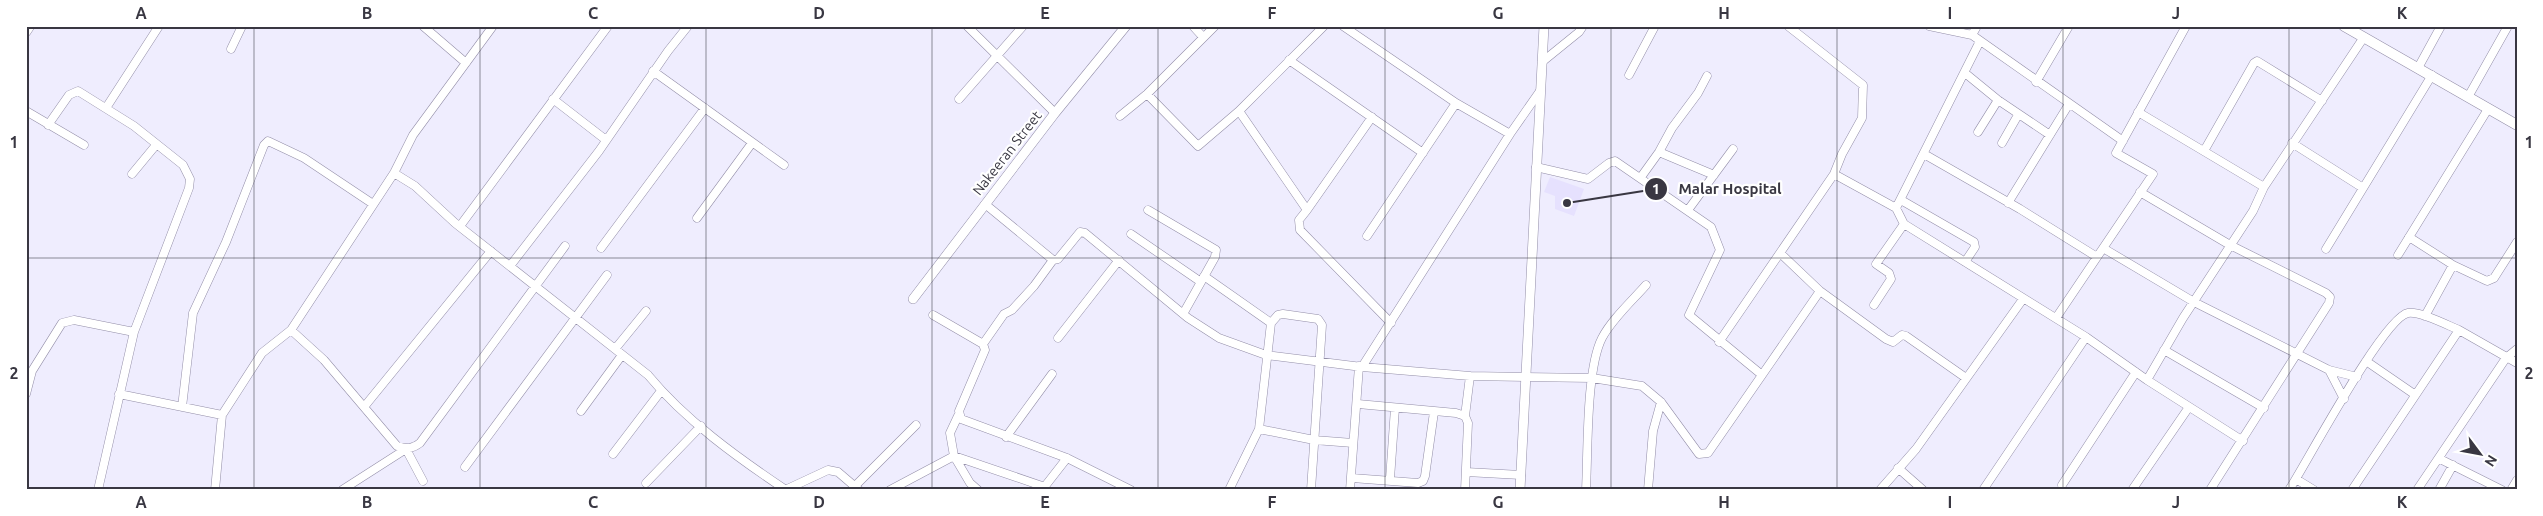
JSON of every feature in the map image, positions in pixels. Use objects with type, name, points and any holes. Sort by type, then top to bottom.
[{"type":"main road","points":[[2344,26],[2517,125]]},
{"type":"street","points":[[26,32],[30,26]]},
{"type":"street","points":[[106,108],[159,26]]},
{"type":"street","points":[[230,49],[242,26]]},
{"type":"street","points":[[423,26],[466,63]]},
{"type":"street","points":[[216,490],[222,415],[262,353],[291,330],[394,173],[414,135],[493,26]]},
{"type":"street","points":[[460,226],[608,26]]},
{"type":"street","points":[[510,266],[606,140],[653,71],[688,26]]},
{"type":"street","points":[[967,26],[1055,112]]},
{"type":"street","points":[[959,99],[1023,26]]},
{"type":"street","name":"Nakeeran Street","points":[[913,299],[1055,112],[1126,26]]},
{"type":"street","points":[[1193,26],[1203,37]]},
{"type":"street","points":[[1120,116],[1147,94],[1215,26]]},
{"type":"street","points":[[1147,94],[1198,146],[1239,111],[1324,26]]},
{"type":"street","points":[[1343,26],[1456,103],[1510,134]]},
{"type":"street","points":[[1520,490],[1544,26]]},
{"type":"street","points":[[1542,62],[1579,32],[1583,26]]},
{"type":"street","points":[[1629,75],[1655,26]]},
{"type":"street","points":[[1719,342],[1834,174],[1842,154],[1862,118],[1863,85],[1788,26]]},
{"type":"street","points":[[1929,26],[1972,35],[2036,82],[2123,141]]},
{"type":"street","points":[[1972,35],[1977,26]]},
{"type":"street","points":[[2036,82],[2069,26]]},
{"type":"street","points":[[2116,153],[2186,26]]},
{"type":"street","points":[[2418,68],[2441,26]]},
{"type":"street","points":[[2468,97],[2508,26]]},
{"type":"street","points":[[2147,380],[2253,210],[2264,187],[2319,101],[2364,37]]},
{"type":"street","points":[[1896,208],[1980,41]]},
{"type":"street","points":[[1289,60],[1422,153]]},
{"type":"street","points":[[2204,151],[2254,63],[2261,63],[2319,101]]},
{"type":"street","points":[[653,71],[784,165]]},
{"type":"street","points":[[1965,73],[2018,115],[2050,135]]},
{"type":"street","points":[[2326,249],[2432,75]]},
{"type":"street","points":[[1641,178],[1659,152],[1672,128],[1698,93],[1707,76]]},
{"type":"street","points":[[48,125],[73,92],[78,91],[134,126],[183,165],[190,179],[189,188],[134,332],[98,490]]},
{"type":"street","points":[[1350,490],[1361,367],[1391,323],[1510,134],[1540,91]]},
{"type":"street","points":[[553,99],[606,140]]},
{"type":"street","points":[[1978,132],[1998,100]]},
{"type":"street","points":[[1367,236],[1456,103]]},
{"type":"street","points":[[2008,202],[2069,104]]},
{"type":"street","points":[[601,248],[705,108]]},
{"type":"street","points":[[2398,255],[2488,109]]},
{"type":"street","points":[[26,111],[84,145]]},
{"type":"street","points":[[1239,111],[1307,210]]},
{"type":"street","points":[[2138,112],[2264,187]]},
{"type":"street","points":[[2002,143],[2018,115]]},
{"type":"street","points":[[1372,118],[1299,220],[1300,230],[1391,323]]},
{"type":"street","points":[[2056,318],[2153,174],[2116,153],[2110,133]]},
{"type":"street","points":[[182,407],[193,313],[233,225],[264,145],[268,141],[289,149],[373,204]]},
{"type":"street","points":[[697,218],[752,143]]},
{"type":"street","points":[[2292,144],[2363,188]]},
{"type":"street","points":[[132,174],[156,145]]},
{"type":"street","points":[[1688,210],[1733,149]]},
{"type":"street","points":[[1659,152],[1714,175]]},
{"type":"street","points":[[1924,154],[2008,202],[2097,258]]},
{"type":"street","points":[[1536,167],[1588,179],[1609,163],[1615,161],[1711,227],[1720,250],[1689,315],[1719,342],[1762,375]]},
{"type":"street","points":[[394,173],[415,186],[460,226],[648,375],[661,391],[739,459],[785,490],[828,470],[838,472],[857,488],[916,425]]},
{"type":"street","points":[[1834,174],[1896,208],[1904,224],[2086,337],[2147,380],[2243,441]]},
{"type":"street","points":[[2140,192],[2230,246],[2326,293],[2330,297],[2330,303],[2210,490]]},
{"type":"street","points":[[1901,200],[1974,242],[1975,247],[1965,262]]},
{"type":"street","points":[[985,204],[1053,260]]},
{"type":"street","points":[[1148,210],[1216,250],[1215,257],[1183,314]]},
{"type":"street","points":[[1874,305],[1891,279],[1889,273],[1876,264],[1904,224]]},
{"type":"street","points":[[978,490],[970,483],[954,456],[950,434],[984,356],[983,344],[1004,314],[1012,310],[1034,286],[1053,260],[1058,259],[1080,232],[1097,241],[1183,314],[1219,338],[1266,355],[1361,367],[1470,376],[1592,378],[1647,388],[1661,402],[1695,449],[1704,455],[1708,453],[1820,291]]},
{"type":"street","points":[[1131,234],[1272,323]]},
{"type":"street","points":[[2409,237],[2453,264],[2491,281],[2517,242]]},
{"type":"street","points":[[342,490],[406,449],[414,448],[420,443],[564,246]]},
{"type":"street","points":[[2103,248],[2194,302],[2329,370],[2357,377]]},
{"type":"street","points":[[364,407],[491,251]]},
{"type":"street","points":[[1780,253],[1820,291],[1890,342],[1893,342],[1902,335],[1906,336],[1966,378]]},
{"type":"street","points":[[1058,338],[1119,260]]},
{"type":"street","points":[[2425,316],[2453,264]]},
{"type":"street","points":[[465,467],[576,319],[607,274]]},
{"type":"street","points":[[1586,490],[1592,378],[1603,336],[1646,285]]},
{"type":"street","points":[[1880,490],[1916,449],[2023,299]]},
{"type":"street","points":[[615,349],[646,311]]},
{"type":"street","points":[[2289,490],[2366,361],[2400,316],[2412,313],[2425,316],[2458,330],[2517,363]]},
{"type":"street","points":[[1229,490],[1259,429],[1266,355],[1272,323],[1278,315],[1283,314],[1321,321],[1311,490]]},
{"type":"street","points":[[933,315],[983,344]]},
{"type":"street","points":[[26,394],[32,371],[62,323],[74,320],[134,332]]},
{"type":"street","points":[[291,330],[324,360],[397,446],[406,449],[423,482]]},
{"type":"street","points":[[2352,490],[2458,330]]},
{"type":"street","points":[[1983,490],[2086,337]]},
{"type":"street","points":[[2417,490],[2440,459],[2506,358],[2517,348]]},
{"type":"street","points":[[2164,350],[2264,408]]},
{"type":"street","points":[[581,412],[622,355]]},
{"type":"street","points":[[2366,361],[2414,394]]},
{"type":"street","points":[[2329,370],[2344,399]]},
{"type":"street","points":[[2062,485],[2136,372]]},
{"type":"street","points":[[1006,437],[1052,374]]},
{"type":"street","points":[[1465,490],[1468,423],[1464,416],[1470,376]]},
{"type":"street","points":[[614,454],[661,391]]},
{"type":"street","points":[[119,394],[222,415]]},
{"type":"street","points":[[1648,490],[1652,431],[1661,402]]},
{"type":"street","points":[[1358,404],[1456,413],[1464,416]]},
{"type":"street","points":[[2132,490],[2189,407]]},
{"type":"street","points":[[1390,479],[1395,408]]},
{"type":"street","points":[[1352,478],[1390,479],[1418,483],[1422,481],[1425,476],[1434,412]]},
{"type":"street","points":[[958,416],[966,423],[1067,458],[1131,490]]},
{"type":"street","points":[[646,483],[701,426]]},
{"type":"street","points":[[1259,429],[1314,440],[1353,443]]},
{"type":"street","points":[[890,490],[954,456],[1044,488],[1067,458]]},
{"type":"street","points":[[2440,459],[2502,490]]},
{"type":"street","points":[[2439,490],[2453,466]]},
{"type":"street","points":[[1898,468],[1923,490]]},
{"type":"street","points":[[1466,472],[1521,475]]},
{"type":"street","points":[[2296,479],[2314,490]]},
{"type":"street","points":[[2511,490],[2517,480]]},
{"type":"shaded area","points":[[1550,177],[1584,189],[1574,216],[1555,209],[1555,196],[1544,192]]},
{"type":"place","name":"Malar Hospital","points":[[1567,203]]}]
